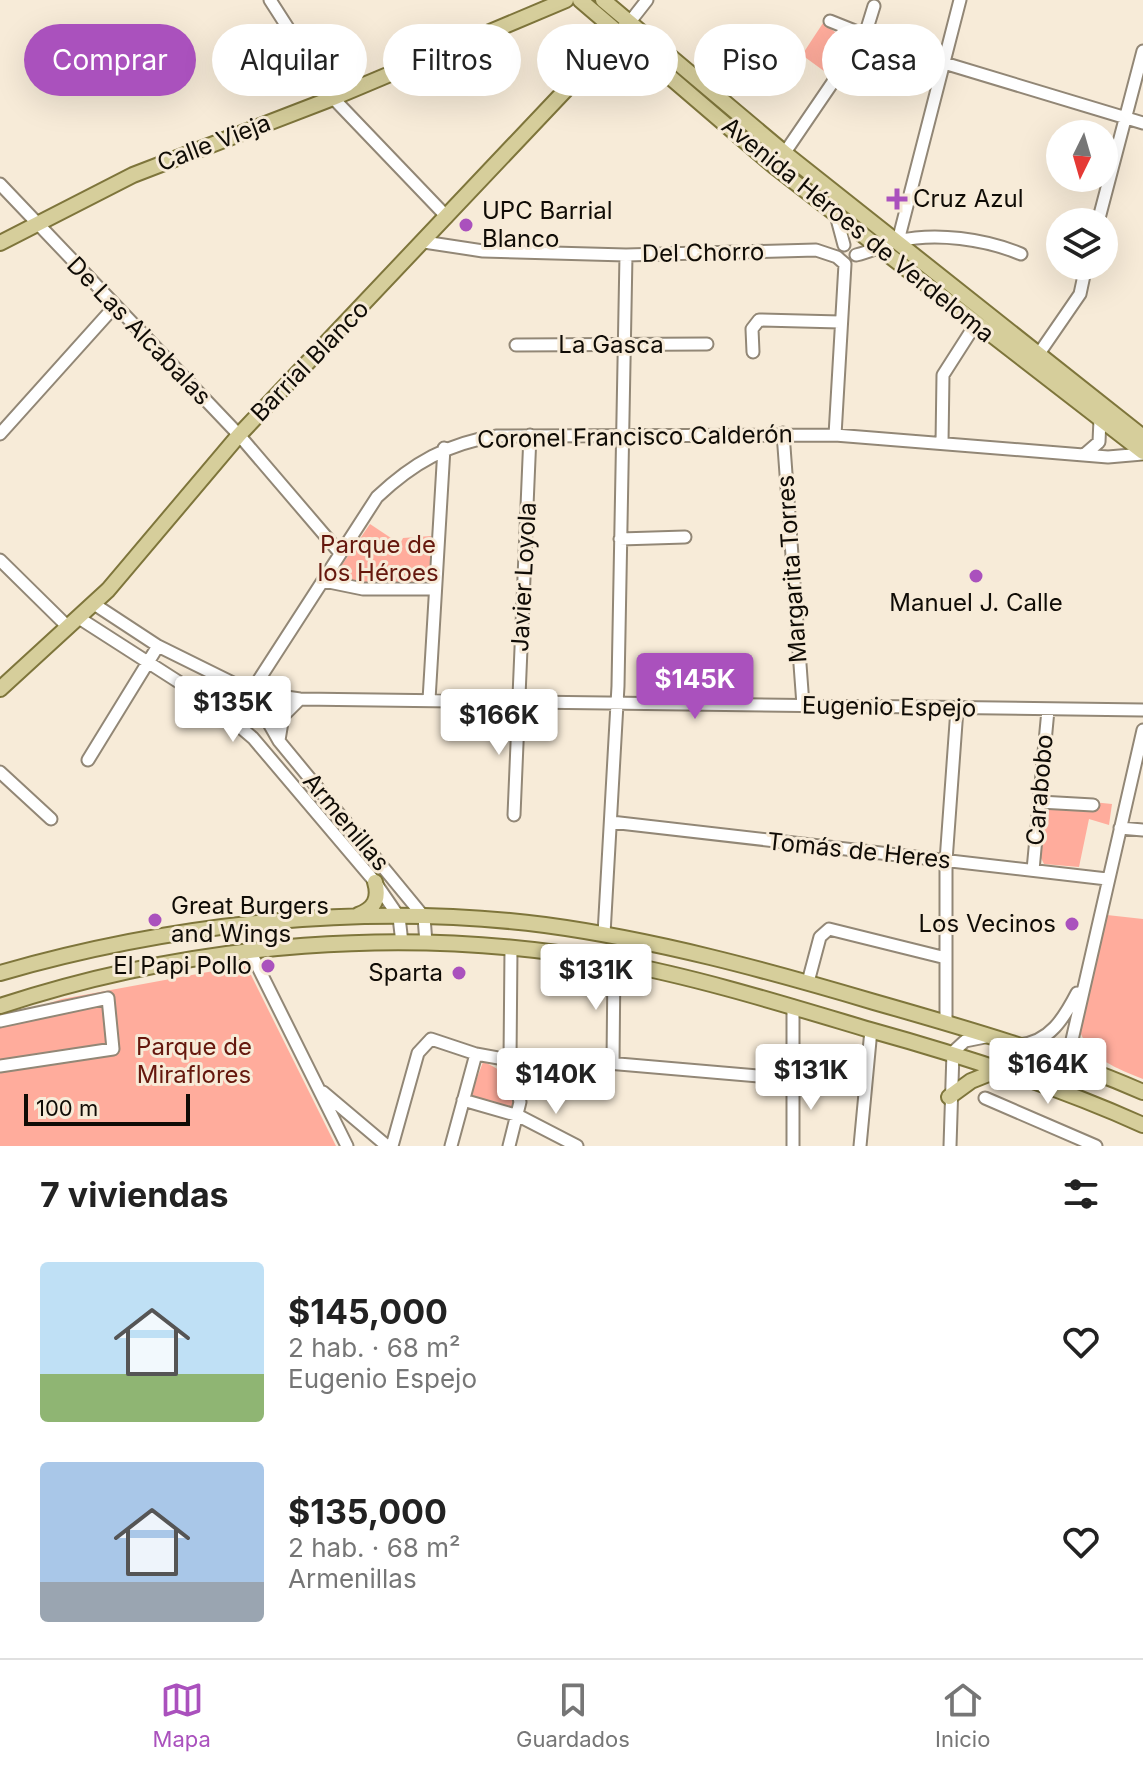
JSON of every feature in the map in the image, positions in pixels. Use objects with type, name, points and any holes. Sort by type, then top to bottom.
[{"type":"main road","name":"Calle Vieja","points":[[0,243],[35,222],[133,175],[333,98],[566,0]]},
{"type":"main road","name":"Avenida Héroes de Verdeloma","points":[[580,0],[618,24]]},
{"type":"main road","name":"Avenida Héroes de Verdeloma","points":[[603,0],[621,24]]},
{"type":"main road","name":"Avenida Héroes de Verdeloma","points":[[678,70],[1143,437]]},
{"type":"main road","name":"Avenida Héroes de Verdeloma","points":[[678,78],[775,167],[1143,453]]},
{"type":"main road","name":"Barrial Blanco","points":[[0,689],[94,604],[239,435],[560,96]]},
{"type":"main road","points":[[353,917],[376,903],[379,893],[375,882]]},
{"type":"main road","points":[[0,973],[55,957],[244,925],[353,917],[492,920],[604,934],[808,982],[1067,1060],[1143,1092]]},
{"type":"main road","points":[[0,1006],[52,989],[249,949],[402,943],[511,949],[614,962],[793,1006],[953,1052],[1061,1088],[1143,1125]]},
{"type":"main road","points":[[949,1097],[971,1081],[1001,1069]]},
{"type":"street","points":[[270,0],[333,98],[447,217]]},
{"type":"street","points":[[627,24],[647,0]]},
{"type":"street","points":[[945,59],[960,0]]},
{"type":"street","points":[[868,24],[874,6]]},
{"type":"street","points":[[830,21],[838,24]]},
{"type":"street","points":[[1102,208],[1143,51]]},
{"type":"street","points":[[945,63],[1143,123]]},
{"type":"street","points":[[775,167],[825,96]]},
{"type":"street","points":[[898,241],[935,96]]},
{"type":"street","name":"De Las Alcabalas","points":[[0,184],[239,435],[340,553]]},
{"type":"street","points":[[836,215],[844,245]]},
{"type":"street","points":[[856,255],[898,241],[993,242],[1021,254]]},
{"type":"street","name":"Del Chorro","points":[[424,242],[483,251],[626,255],[816,250],[841,260]]},
{"type":"street","points":[[841,260],[852,263],[856,255],[853,247],[844,245]]},
{"type":"street","points":[[835,435],[840,322],[841,260],[838,251],[844,245]]},
{"type":"street","points":[[604,934],[616,703],[626,255]]},
{"type":"street","points":[[1038,355],[1080,294],[1083,280]]},
{"type":"street","points":[[0,434],[115,306]]},
{"type":"street","points":[[753,352],[752,329],[759,320],[840,322]]},
{"type":"street","points":[[942,443],[943,375],[975,325]]},
{"type":"street","name":"La Gasca","points":[[516,345],[707,344]]},
{"type":"street","points":[[1083,455],[1099,442],[1100,419]]},
{"type":"street","name":"Coronel Francisco Calderón","points":[[251,692],[377,497],[404,471],[444,448],[469,440],[530,435],[783,433],[1083,455],[1143,453]]},
{"type":"street","name":"Margarita Torres","points":[[783,433],[803,705]]},
{"type":"street","name":"Javier Loyola","points":[[514,815],[530,435]]},
{"type":"street","points":[[429,700],[444,448]]},
{"type":"street","points":[[620,539],[685,537]]},
{"type":"street","name":"Armenillas","points":[[0,560],[73,622],[149,662],[213,704],[253,738],[375,882],[399,917],[402,943]]},
{"type":"street","points":[[324,581],[363,589],[435,589]]},
{"type":"street","points":[[94,604],[158,646],[251,692]]},
{"type":"street","points":[[88,760],[158,646]]},
{"type":"street","points":[[213,704],[251,692]]},
{"type":"street","name":"Eugenio Espejo","points":[[251,692],[300,699],[1143,710]]},
{"type":"street","name":"Armenillas","points":[[251,692],[279,741],[424,917]]},
{"type":"street","points":[[279,741],[283,716],[300,699]]},
{"type":"street","points":[[946,1023],[946,861],[957,709]]},
{"type":"street","name":"Carabobo","points":[[1033,870],[1048,710]]},
{"type":"street","points":[[1061,1088],[1083,981],[1143,730]]},
{"type":"street","points":[[0,772],[51,819]]},
{"type":"street","points":[[1040,802],[1093,805]]},
{"type":"street","name":"Tomás de Heres","points":[[611,822],[1107,879]]},
{"type":"street","points":[[1120,828],[1143,830]]},
{"type":"street","points":[[424,917],[426,943]]},
{"type":"street","points":[[808,982],[820,937],[829,929],[946,958]]},
{"type":"street","points":[[249,949],[347,1146]]},
{"type":"street","points":[[509,1146],[519,1116],[518,1082],[510,1060],[511,949]]},
{"type":"street","points":[[613,1063],[614,962]]},
{"type":"street","points":[[1019,1045],[1037,1042],[1056,1026],[1083,981]]},
{"type":"street","points":[[0,1021],[108,998],[113,1049],[0,1066]]},
{"type":"street","points":[[793,1006],[793,1146]]},
{"type":"street","points":[[860,1146],[871,1030]]},
{"type":"street","points":[[950,1146],[949,1097],[953,1052],[965,1041],[990,1036]]},
{"type":"street","points":[[319,1088],[389,1146],[418,1053],[431,1039],[476,1054],[510,1060]]},
{"type":"street","points":[[451,1146],[476,1054]]},
{"type":"street","points":[[526,1056],[793,1079]]},
{"type":"street","points":[[985,1098],[1096,1146]]},
{"type":"street","points":[[463,1100],[519,1116],[577,1146]]},
{"type":"green space","points":[[822,25],[822,70],[806,58],[806,49]]},
{"type":"green space","name":"Parque de los Héroes","points":[[370,524],[400,544],[403,538],[431,536],[429,584],[362,584],[335,575]]},
{"type":"green space","points":[[1044,797],[1112,804],[1109,825],[1089,819],[1079,867],[1044,864],[1041,858]]},
{"type":"green space","points":[[1107,915],[1143,919],[1143,1079],[1114,1067],[1098,1056],[1080,1032]]},
{"type":"green space","name":"Parque de Miraflores","points":[[246,965],[336,1146],[0,1146],[0,1019],[62,999]]},
{"type":"green space","points":[[483,1062],[499,1070],[509,1082],[514,1097],[514,1114],[469,1099]]},
{"type":"place","name":"Cruz Azul","points":[[897,199]]},
{"type":"place","name":"UPC Barrial Blanco","points":[[466,225]]},
{"type":"place","name":"Manuel J. Calle","points":[[976,576]]},
{"type":"place","name":"Great Burgers and Wings","points":[[155,920]]},
{"type":"place","name":"Los Vecinos","points":[[1072,924]]},
{"type":"place","name":"El Papi Pollo","points":[[268,966]]},
{"type":"place","name":"Sparta","points":[[459,973]]}]
